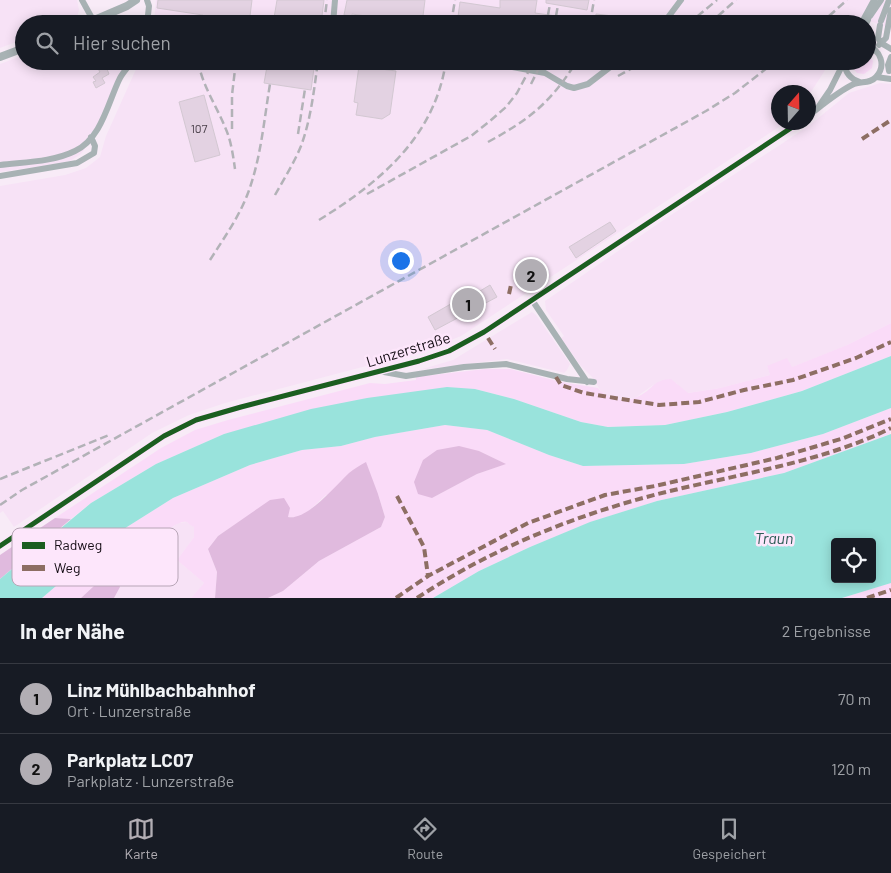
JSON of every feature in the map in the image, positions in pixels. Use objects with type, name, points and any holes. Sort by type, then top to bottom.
[{"type":"street","points":[[82,0],[91,15]]},
{"type":"street","points":[[106,15],[136,0]]},
{"type":"street","points":[[147,0],[149,6],[148,15]]},
{"type":"street","points":[[334,15],[335,0]]},
{"type":"street","points":[[670,15],[681,0]]},
{"type":"street","points":[[865,15],[874,0]]},
{"type":"street","points":[[871,15],[881,0]]},
{"type":"street","points":[[889,0],[878,38],[881,43],[891,50]]},
{"type":"street","points":[[890,72],[882,64],[877,51],[886,38],[891,10]]},
{"type":"street","points":[[877,51],[891,50]]},
{"type":"street","points":[[0,57],[15,51]]},
{"type":"street","points":[[817,109],[845,90],[876,77],[882,64],[891,57]]},
{"type":"street","points":[[890,72],[888,65],[891,57]]},
{"type":"street","points":[[0,165],[66,155],[83,147],[100,123],[120,78],[126,70]]},
{"type":"street","points":[[529,70],[545,73],[574,88],[588,84],[606,70]]},
{"type":"street","points":[[817,109],[830,90],[840,70]]},
{"type":"street","points":[[845,70],[850,78],[861,82]]},
{"type":"street","points":[[876,77],[891,79]]},
{"type":"street","name":"Lunzerstraße","points":[[27,528],[144,449],[180,428],[215,414],[449,351],[484,332],[788,130]]},
{"type":"street","points":[[0,176],[77,163],[94,153],[95,146],[91,137]]},
{"type":"street","points":[[532,300],[587,382]]},
{"type":"street","points":[[380,371],[406,376],[464,367],[506,364],[567,379],[594,382]]},
{"type":"street","name":"Lunzerstraße","points":[[0,546],[12,538]]},
{"type":"shaded area","points":[[0,0],[77,0],[79,10],[78,15],[15,15],[15,42],[0,48]]},
{"type":"shaded area","points":[[156,0],[891,0],[891,29],[876,23],[876,15],[155,15]]},
{"type":"shaded area","points":[[15,58],[15,70],[128,70],[93,137],[81,154],[70,161],[57,164],[0,172],[0,64]]},
{"type":"shaded area","points":[[136,70],[825,70],[815,85],[771,85],[771,130],[774,130],[461,336],[427,350],[225,403],[189,415],[152,433],[14,527],[3,511],[0,513],[0,186],[65,175],[86,168],[100,157],[106,136]]},
{"type":"shaded area","points":[[854,70],[869,70],[864,74],[857,73]]},
{"type":"shaded area","points":[[880,83],[891,84],[891,323],[847,345],[792,367],[767,366],[770,375],[720,388],[687,393],[676,383],[653,385],[635,398],[615,399],[603,395],[593,378],[580,365],[561,338],[564,336],[546,310],[545,301],[671,215],[802,130],[816,130],[816,120],[849,93]]},
{"type":"shaded area","points":[[532,312],[570,364],[564,373],[507,359],[419,370],[453,360]]},
{"type":"shaded area","points":[[891,323],[891,356],[802,391],[727,412],[665,425],[608,427],[581,422],[514,399],[475,389],[224,434],[156,464],[91,503],[71,519],[55,518],[161,448],[195,430],[370,383],[385,384],[416,380],[416,377],[485,369],[510,369],[561,382],[598,388],[606,395],[621,400],[632,399],[642,395],[656,383],[671,379],[688,393],[720,388],[770,375],[767,366],[787,358],[792,367],[847,345]]},
{"type":"shaded area","points":[[891,408],[890,434],[784,473],[657,501],[591,522],[530,547],[479,571],[433,598],[268,598],[283,591],[319,561],[381,527],[385,517],[378,494],[326,495],[299,516],[243,519],[218,536],[208,549],[217,572],[215,598],[191,598],[204,583],[178,561],[194,537],[194,527],[187,522],[181,522],[171,528],[125,528],[173,498],[250,465],[302,450],[341,446],[375,437],[445,425],[487,430],[549,455],[583,466],[684,464],[751,453],[823,434]],"holes":[[[479,451],[505,464],[477,474],[432,498]]]},
{"type":"shaded area","points":[[459,446],[479,451],[506,464],[477,474],[432,498],[418,494],[414,482],[423,460],[437,450]]},
{"type":"shaded area","points":[[366,462],[385,517],[381,527],[319,561],[283,591],[268,598],[215,598],[217,572],[208,549],[218,536],[270,500],[284,498],[290,508],[288,517],[304,514],[321,501],[349,473]]},
{"type":"shaded area","points":[[55,518],[71,519],[60,528],[40,528]]},
{"type":"shaded area","points":[[187,522],[194,527],[194,537],[178,559],[178,528],[172,528],[178,523]]},
{"type":"shaded area","points":[[12,547],[12,569],[0,579],[0,555]]},
{"type":"shaded area","points":[[178,561],[204,583],[191,598],[114,598],[120,587],[178,586]]},
{"type":"shaded area","points":[[891,582],[891,598],[842,598],[887,584]]},
{"type":"shaded area","points":[[56,586],[94,586],[81,598],[42,598]]},
{"type":"shaded area","points":[[94,586],[120,587],[114,598],[81,598]]},
{"type":"water","points":[[891,356],[891,408],[823,434],[751,453],[684,464],[583,466],[549,455],[487,430],[445,425],[375,437],[341,446],[302,450],[250,465],[173,498],[125,528],[61,528],[91,503],[156,464],[224,434],[311,409],[367,398],[447,387],[475,389],[514,399],[581,422],[608,427],[665,425],[727,412],[802,391]]},
{"type":"water","name":"Traun","points":[[891,434],[891,583],[842,598],[433,598],[479,571],[530,547],[590,522],[657,501],[784,473]]},
{"type":"water","points":[[12,569],[12,586],[56,586],[42,598],[0,598],[0,579]]},
{"type":"building","points":[[158,0],[252,0],[250,15],[203,15],[157,8]]},
{"type":"building","points":[[277,0],[324,0],[322,15],[274,15]]},
{"type":"building","points":[[347,0],[425,0],[423,15],[344,15]]},
{"type":"building","points":[[500,0],[537,0],[535,13],[549,15],[458,15],[460,2],[500,8]]},
{"type":"building","points":[[546,0],[589,0],[587,10],[546,3]]},
{"type":"building","points":[[99,70],[107,70],[109,74],[102,78],[105,83],[96,88],[93,82],[96,81],[93,77],[100,72]]},
{"type":"building","points":[[266,70],[314,70],[311,90],[264,83]]},
{"type":"building","points":[[358,70],[396,71],[390,114],[382,119],[356,115],[358,103],[354,102]]},
{"type":"building","points":[[204,95],[220,155],[195,162],[179,102]]},
{"type":"building","points":[[610,222],[616,231],[576,258],[569,247]]},
{"type":"building","points":[[490,285],[497,297],[435,330],[428,317],[463,297],[465,300]]},
{"type":"railway","points":[[325,15],[327,0]]},
{"type":"railway","points":[[452,15],[455,0]]},
{"type":"railway","points":[[592,15],[594,0]]},
{"type":"railway","points":[[699,15],[717,0]]},
{"type":"railway","points":[[719,15],[736,0]]},
{"type":"railway","points":[[830,15],[847,0]]},
{"type":"railway","points":[[548,15],[550,4]]},
{"type":"railway","points":[[556,15],[558,5]]},
{"type":"railway","points":[[200,70],[227,132],[232,148],[235,169]]},
{"type":"railway","points":[[232,129],[232,95],[235,70]]},
{"type":"railway","points":[[275,195],[301,146],[312,104],[317,70]]},
{"type":"railway","points":[[319,220],[363,190],[401,155],[417,135],[430,113],[440,88],[444,70]]},
{"type":"railway","points":[[367,194],[471,136],[506,107],[517,93],[529,70]]},
{"type":"railway","points":[[531,84],[538,70]]},
{"type":"railway","points":[[488,142],[526,119],[546,102],[571,70]]},
{"type":"railway","points":[[618,76],[629,70]]},
{"type":"railway","points":[[0,505],[22,490],[706,111],[735,93],[764,70]]},
{"type":"railway","points":[[210,260],[236,219],[248,193],[259,153],[270,84]]},
{"type":"railway","points":[[298,134],[305,89]]},
{"type":"railway","points":[[0,479],[109,435]]},
{"type":"marked path","points":[[862,139],[891,120]]},
{"type":"marked path","points":[[509,294],[511,285]]},
{"type":"marked path","points":[[488,338],[495,349]]},
{"type":"marked path","points":[[556,377],[561,385],[584,393],[659,405],[699,402],[793,380],[856,358],[891,342]]},
{"type":"marked path","points":[[396,598],[428,576],[528,523],[605,495],[655,486],[777,458],[844,438],[891,419]]},
{"type":"marked path","points":[[417,598],[476,563],[571,521],[670,491],[811,458],[866,439],[891,428]]},
{"type":"marked path","points":[[397,496],[424,547],[428,576]]},
{"type":"marked path","points":[[867,598],[891,590]]},
{"type":"cycle path","points":[[27,528],[164,436],[196,420],[419,361],[449,351],[484,332],[788,130]]},
{"type":"cycle path","points":[[0,546],[12,538]]},
{"type":"place","name":"Parkplatz LC07","points":[[531,275]]},
{"type":"place","name":"Linz Mühlbachbahnhof","points":[[468,304]]}]
